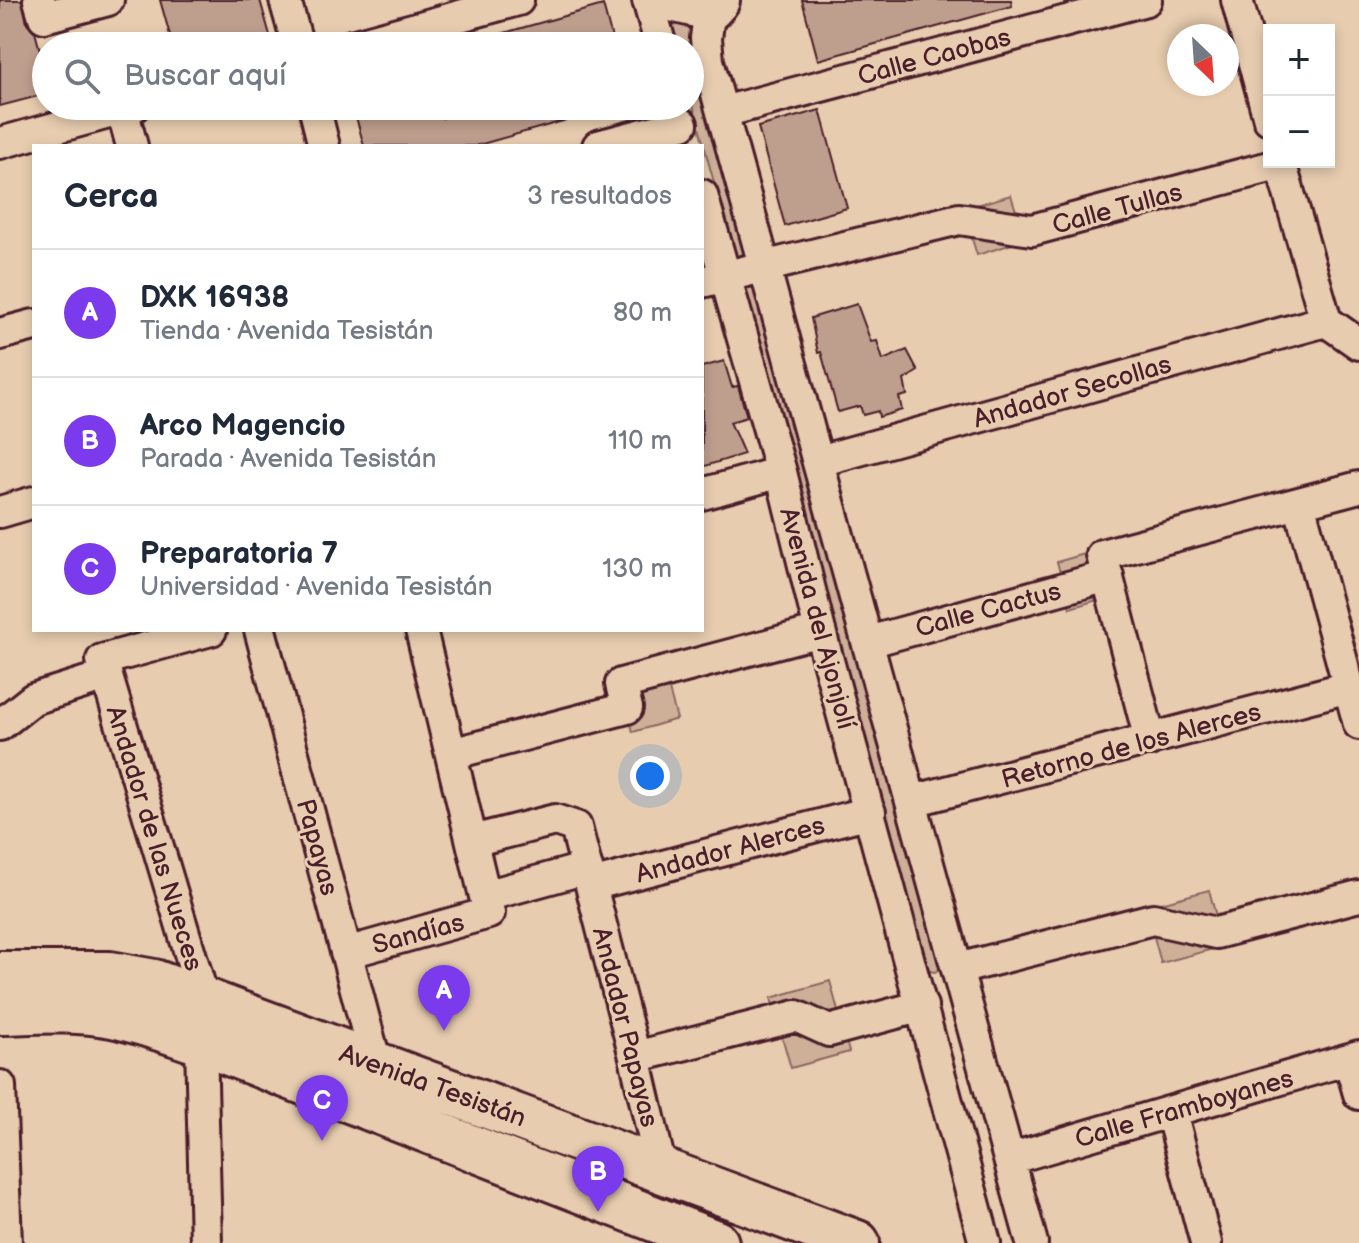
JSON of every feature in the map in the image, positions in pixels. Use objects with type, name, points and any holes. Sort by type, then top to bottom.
[{"type":"street","points":[[42,8],[108,0]]},
{"type":"street","points":[[285,0],[294,32]]},
{"type":"street","points":[[402,32],[518,0]]},
{"type":"street","points":[[648,0],[657,32]]},
{"type":"street","name":"Calle Caobas","points":[[723,112],[1146,0]]},
{"type":"street","points":[[1237,0],[1263,97]]},
{"type":"street","name":"Avenida del Ajonjolí","points":[[701,3],[708,61],[1032,1243]]},
{"type":"street","points":[[0,143],[84,120]]},
{"type":"street","points":[[129,120],[132,144]]},
{"type":"street","points":[[318,120],[324,144]]},
{"type":"street","points":[[606,144],[682,125]]},
{"type":"street","name":"Calle Tullas","points":[[765,267],[959,219],[1032,230],[1263,168]]},
{"type":"street","points":[[1283,168],[1348,334]]},
{"type":"street","name":"Avenida del Ajonjolí","points":[[704,209],[714,279],[781,472],[820,631],[985,1243]]},
{"type":"street","points":[[714,279],[765,267]]},
{"type":"street","points":[[0,334],[32,326]]},
{"type":"street","name":"Andador Secollas","points":[[819,461],[1348,334]]},
{"type":"street","points":[[704,493],[781,472]]},
{"type":"street","points":[[1150,740],[1102,555],[1359,487]]},
{"type":"street","points":[[0,512],[32,503]]},
{"type":"street","points":[[1299,503],[1359,724]]},
{"type":"street","name":"Calle Cactus","points":[[868,642],[1108,576]]},
{"type":"street","points":[[451,754],[627,708],[621,684],[820,631]]},
{"type":"street","points":[[0,725],[33,699],[106,676],[102,660],[204,632]]},
{"type":"street","name":"Papayas","points":[[261,632],[376,1064]]},
{"type":"street","points":[[421,632],[487,905]]},
{"type":"street","name":"Andador de las Nueces","points":[[106,676],[221,1028],[206,1243]]},
{"type":"street","name":"Retorno de los Alerces","points":[[912,801],[1349,687]]},
{"type":"street","name":"Andador Alerces","points":[[589,876],[870,812]]},
{"type":"street","name":"Andador Papayas","points":[[472,841],[555,820],[576,827],[661,1169]]},
{"type":"street","name":"Sandías","points":[[346,953],[487,905],[589,876]]},
{"type":"street","points":[[910,959],[955,959],[1153,919],[1216,933],[1359,896]]},
{"type":"street","name":"Avenida Tesistán","points":[[0,974],[110,974],[154,982],[221,1028],[716,1243]]},
{"type":"street","points":[[635,1057],[796,1016],[829,1031],[922,1006]]},
{"type":"street","name":"Avenida Tesistán","points":[[0,1012],[67,1011],[110,1015],[150,1025],[221,1028],[376,1064],[661,1169],[830,1239]]},
{"type":"street","points":[[1354,1057],[1359,1094]]},
{"type":"street","name":"Calle Framboyanes","points":[[1009,1159],[1354,1057]]},
{"type":"street","points":[[0,1086],[6,1243]]},
{"type":"street","points":[[1171,1112],[1206,1243]]},
{"type":"shaded area","points":[[695,16],[699,32],[672,32],[667,17]]},
{"type":"shaded area","points":[[704,51],[941,962],[935,972],[930,971],[926,964],[697,120],[704,120]]},
{"type":"shaded area","points":[[1011,195],[1025,240],[977,255],[963,209]]},
{"type":"shaded area","points":[[1105,548],[1118,594],[1070,608],[1057,562]]},
{"type":"shaded area","points":[[661,661],[677,719],[633,732],[617,673]]},
{"type":"shaded area","points":[[1209,890],[1224,946],[1161,963],[1146,907]]},
{"type":"shaded area","points":[[830,981],[849,1052],[791,1068],[771,998]]},
{"type":"building","points":[[0,0],[22,0],[27,23],[35,32],[32,32],[32,98],[0,106]]},
{"type":"building","points":[[160,0],[260,0],[269,32],[169,32]]},
{"type":"building","points":[[802,0],[1011,0],[1012,6],[818,60]]},
{"type":"building","points":[[603,5],[610,32],[507,32]]},
{"type":"building","points":[[820,110],[847,208],[785,226],[758,127]]},
{"type":"building","points":[[357,120],[567,120],[482,144],[363,144]]},
{"type":"building","points":[[857,304],[871,342],[877,341],[883,360],[907,350],[918,371],[904,380],[907,395],[899,397],[902,410],[879,417],[878,411],[863,415],[860,406],[838,412],[821,352],[818,353],[811,318]]},
{"type":"building","points":[[724,361],[732,387],[738,386],[747,417],[730,422],[744,454],[704,466],[704,366]]},
{"type":"place","name":"DXK 16938","points":[[444,1031]]},
{"type":"place","name":"Preparatoria 7","points":[[322,1141]]},
{"type":"place","name":"Arco Magencio","points":[[598,1212]]}]
